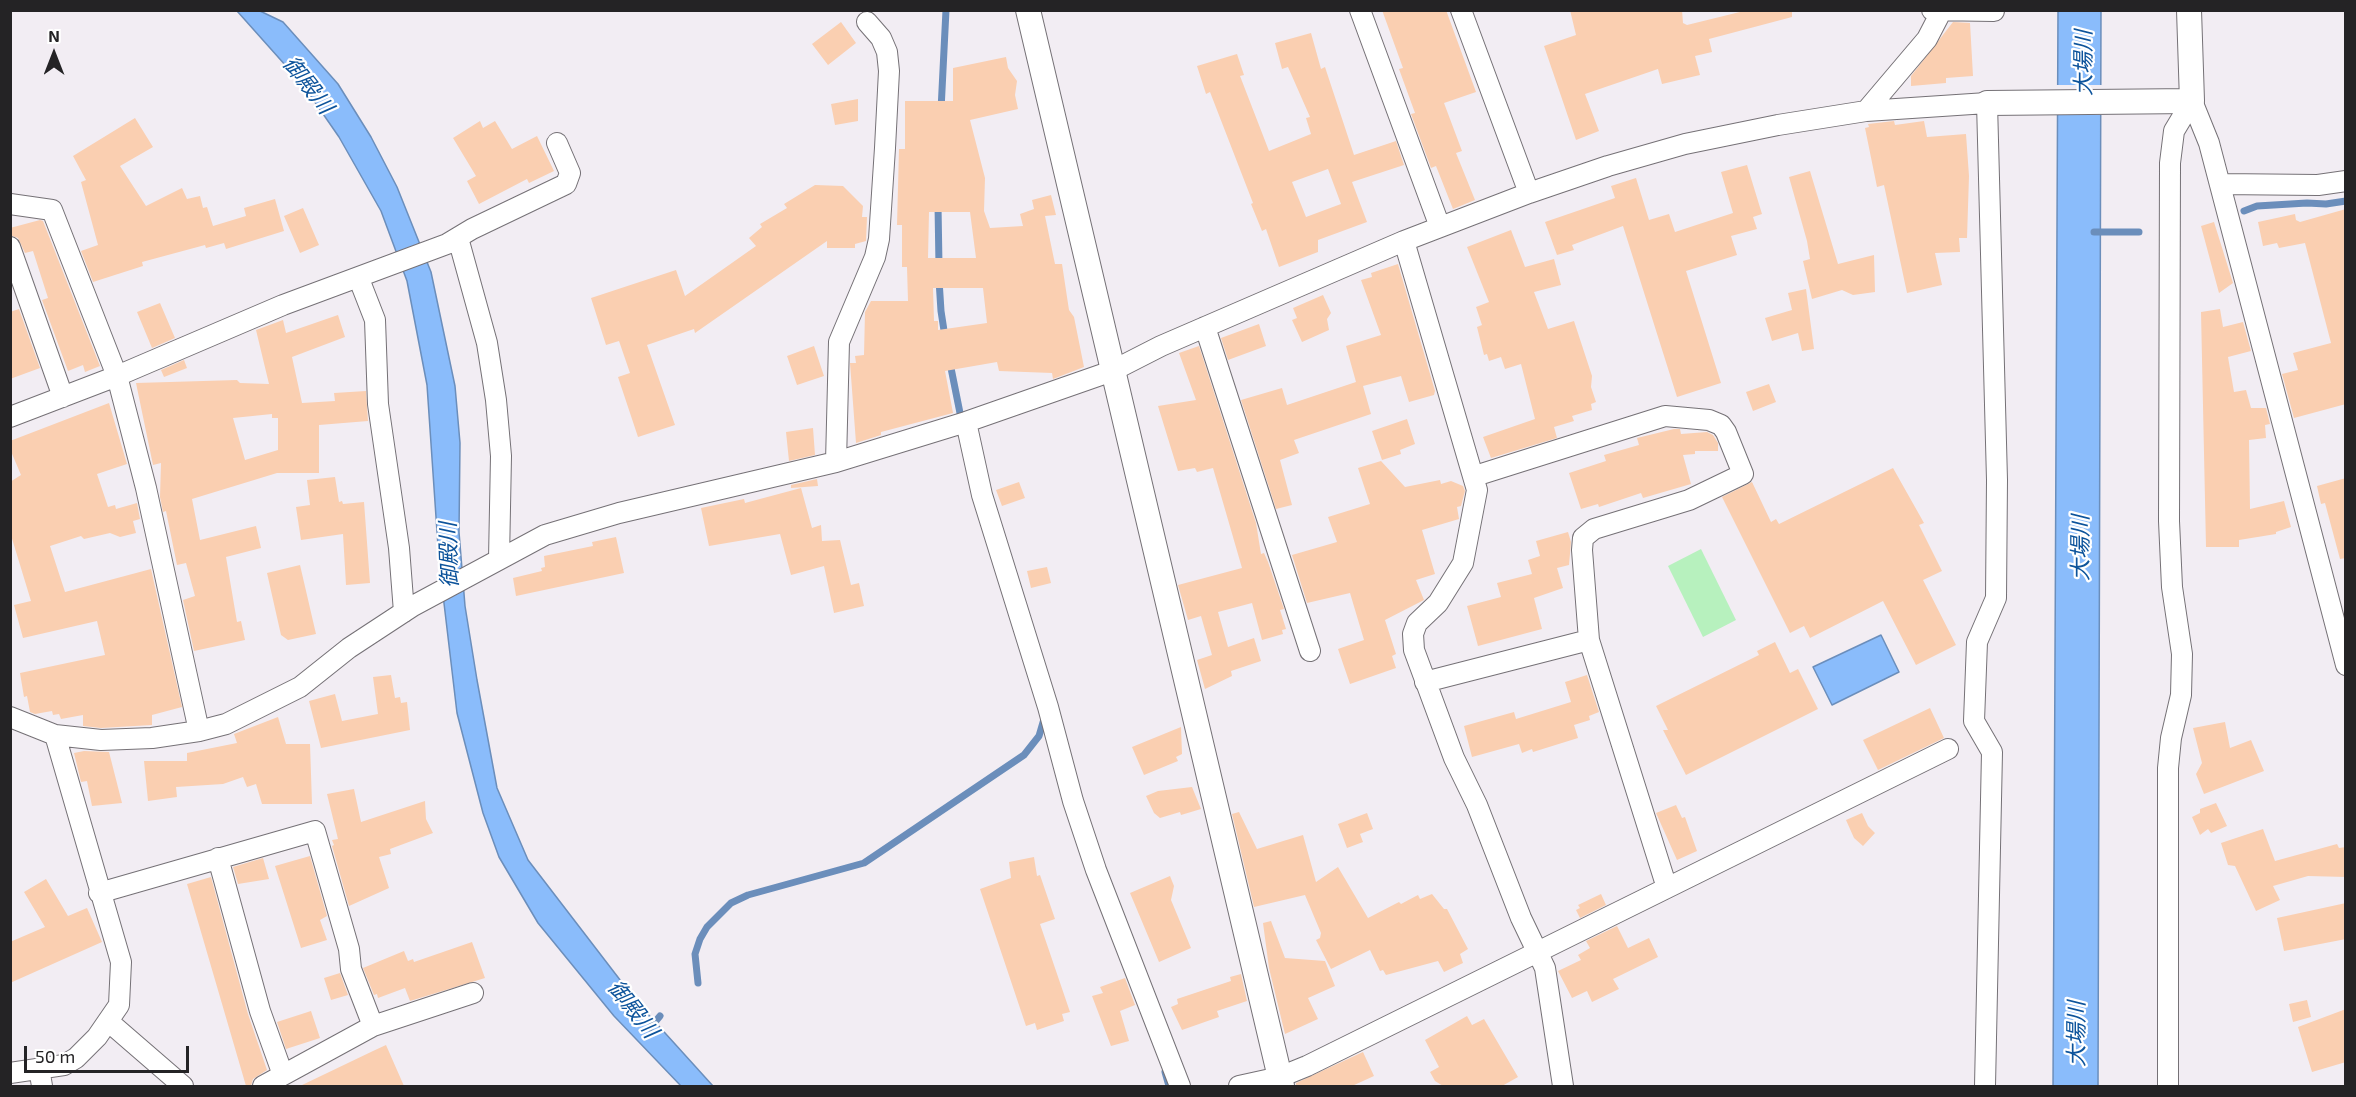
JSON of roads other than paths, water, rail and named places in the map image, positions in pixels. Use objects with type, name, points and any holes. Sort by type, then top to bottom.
[{"type":"street","points":[[1028,10],[1281,1082]]},
{"type":"street","points":[[1360,10],[1440,227]]},
{"type":"street","points":[[1461,10],[1529,193]]},
{"type":"street","points":[[2189,10],[2192,101],[2203,121],[2346,665]]},
{"type":"street","points":[[1866,111],[1927,39],[1936,11],[1994,11]]},
{"type":"street","points":[[836,462],[838,342],[875,257],[884,159],[889,71],[887,52],[881,38],[867,22]]},
{"type":"street","points":[[10,717],[55,735],[101,740],[199,731],[226,724],[278,700],[408,609],[545,535],[619,513],[836,462],[966,422],[1112,371],[1205,327],[1440,227],[1529,193],[1685,144],[1759,128],[1866,111],[1992,103],[2192,101]]},
{"type":"street","points":[[2168,1086],[2168,768],[2171,738],[2181,696],[2182,654],[2172,587],[2169,521],[2170,163],[2174,131],[2192,101]]},
{"type":"street","points":[[1985,1086],[1992,752],[1974,721],[1977,642],[1996,598],[1997,480],[1992,103]]},
{"type":"street","points":[[10,417],[117,376],[283,305],[364,277],[452,241],[566,184],[570,173],[557,143]]},
{"type":"street","points":[[2220,184],[2318,185],[2346,181]]},
{"type":"street","points":[[10,204],[52,210],[117,376],[146,488],[199,731]]},
{"type":"street","points":[[452,241],[487,344],[496,400],[501,456],[492,563]]},
{"type":"street","points":[[1404,241],[1475,476],[1477,490],[1463,563],[1438,603],[1417,623],[1413,634],[1414,650],[1454,758],[1477,805],[1521,918],[1545,968],[1563,1086]]},
{"type":"street","points":[[10,247],[63,397]]},
{"type":"street","points":[[364,277],[375,320],[378,404],[408,609]]},
{"type":"street","points":[[1205,327],[1310,651]]},
{"type":"street","points":[[1475,476],[1665,416],[1709,420],[1720,425],[1726,432],[1743,474],[1689,500],[1594,529],[1583,538],[1589,639],[1667,888]]},
{"type":"street","points":[[966,422],[982,495],[1048,707],[1073,801],[1096,870],[1180,1086]]},
{"type":"street","points":[[1425,682],[1589,639]]},
{"type":"street","points":[[10,1073],[40,1077],[76,1058],[109,1022],[119,1005],[121,962],[99,893],[55,735]]},
{"type":"street","points":[[1239,1086],[1281,1082],[1538,951],[1948,749]]},
{"type":"street","points":[[99,893],[315,831],[349,950],[351,969],[373,1026]]},
{"type":"street","points":[[218,858],[260,1011],[283,1075]]},
{"type":"street","points":[[263,1086],[373,1026],[474,993]]},
{"type":"street","points":[[109,1022],[183,1086]]},
{"type":"water","name":"大場川","points":[[2101,10],[2098,1086],[2053,1086],[2058,11]]},
{"type":"water","name":"御殿川","points":[[237,11],[260,11],[283,22],[338,84],[371,137],[397,187],[431,272],[455,386],[460,443],[459,532],[465,606],[477,680],[497,788],[528,860],[637,1002],[713,1086],[681,1086],[614,1016],[538,923],[499,857],[483,813],[457,713],[439,561],[427,385],[407,281],[381,211],[339,137],[303,85]]},
{"type":"water","points":[[1881,635],[1899,672],[1832,705],[1813,667]]},
{"type":"waterway","points":[[941,110],[946,10]]},
{"type":"waterway","points":[[2244,211],[2257,206],[2326,204],[2346,201]]},
{"type":"waterway","points":[[938,205],[939,266]]},
{"type":"waterway","points":[[2094,232],[2139,232]]},
{"type":"waterway","points":[[939,280],[945,337]]},
{"type":"waterway","points":[[950,363],[960,413]]},
{"type":"waterway","points":[[698,983],[695,954],[700,939],[707,927],[731,903],[748,895],[864,863],[1024,755],[1039,736],[1044,719]]},
{"type":"waterway","name":"御殿川","points":[[650,1028],[660,1016]]},
{"type":"waterway","points":[[1165,1072],[1169,1086]]}]
